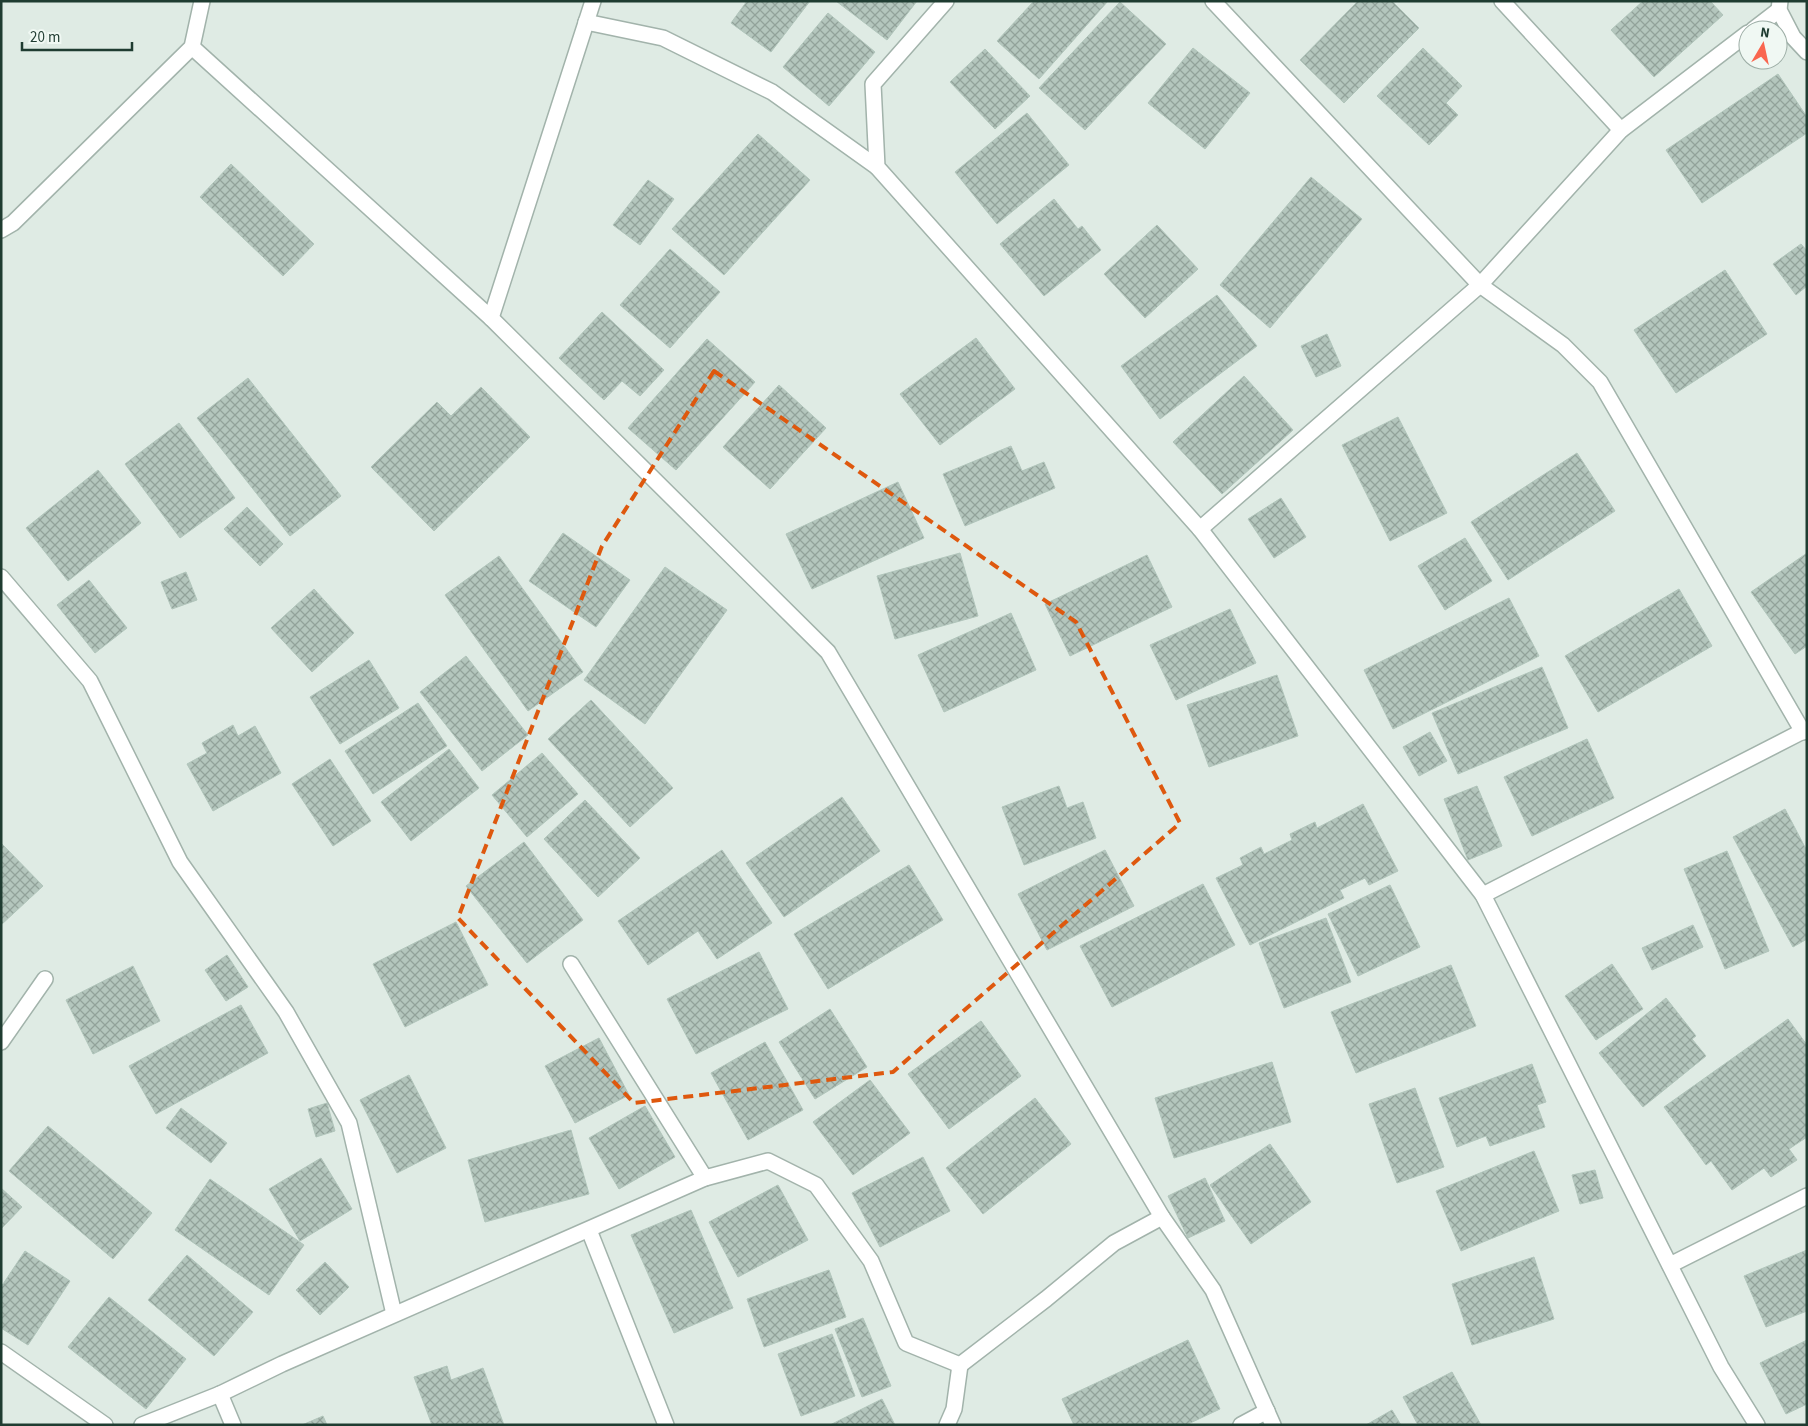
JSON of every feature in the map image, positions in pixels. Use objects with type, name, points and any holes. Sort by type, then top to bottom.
[{"type":"street","points":[[1,230],[12,223],[192,47],[202,1]]},
{"type":"street","points":[[490,318],[592,1]]},
{"type":"street","points":[[877,167],[873,84],[946,1]]},
{"type":"street","points":[[1213,1],[1480,285],[1563,345],[1600,382],[1805,730],[1483,895]]},
{"type":"street","points":[[1502,1],[1621,130]]},
{"type":"street","points":[[1764,20],[1780,6],[1793,37],[1807,52]]},
{"type":"street","points":[[586,22],[663,38],[764,88],[877,167],[1200,529],[1483,895],[1721,1367],[1757,1425]]},
{"type":"street","points":[[1200,529],[1480,285],[1621,130],[1738,41]]},
{"type":"street","points":[[192,47],[490,318],[828,652],[1162,1217],[1213,1290],[1270,1418],[1241,1425]]},
{"type":"street","points":[[1,577],[90,681],[180,862],[286,1012],[350,1123],[394,1314]]},
{"type":"street","points":[[571,964],[705,1178]]},
{"type":"street","points":[[1,1042],[45,979]]},
{"type":"street","points":[[142,1425],[220,1394],[394,1314],[705,1178],[768,1161],[816,1185],[871,1261],[906,1343],[960,1365]]},
{"type":"street","points":[[1670,1265],[1807,1196]]},
{"type":"street","points":[[947,1425],[954,1409],[960,1365],[1046,1300],[1114,1243],[1162,1217]]},
{"type":"street","points":[[589,1230],[666,1425]]},
{"type":"street","points":[[1,1352],[105,1425]]},
{"type":"street","points":[[220,1394],[233,1425]]},
{"type":"highlighted area","points":[[714,371],[1076,622],[1180,823],[893,1072],[634,1103],[458,918],[602,546]]},
{"type":"building","points":[[747,1],[810,1],[771,52],[731,23]]},
{"type":"building","points":[[836,1],[917,1],[887,40]]},
{"type":"building","points":[[1034,1],[1108,1],[1039,79],[997,41]]},
{"type":"building","points":[[1358,1],[1392,1],[1419,28],[1344,103],[1300,60]]},
{"type":"building","points":[[1643,1],[1710,1],[1723,15],[1654,77],[1611,30]]},
{"type":"building","points":[[1120,2],[1166,44],[1085,130],[1039,88]]},
{"type":"building","points":[[828,13],[875,52],[829,106],[783,67]]},
{"type":"building","points":[[1193,48],[1250,93],[1205,149],[1148,103]]},
{"type":"building","points":[[1423,48],[1462,86],[1446,103],[1458,115],[1429,145],[1377,96]]},
{"type":"building","points":[[985,49],[1030,96],[995,129],[950,82]]},
{"type":"building","points":[[1778,74],[1807,117],[1807,133],[1702,203],[1666,150]]},
{"type":"building","points":[[1027,113],[1069,165],[997,224],[955,172]]},
{"type":"building","points":[[758,134],[810,180],[724,275],[672,229]]},
{"type":"building","points":[[231,164],[314,244],[283,276],[200,197]]},
{"type":"building","points":[[1311,177],[1362,219],[1270,328],[1220,285]]},
{"type":"building","points":[[648,180],[674,199],[640,245],[613,225]]},
{"type":"building","points":[[1054,199],[1078,229],[1082,226],[1101,250],[1044,296],[1000,244]]},
{"type":"building","points":[[1157,225],[1198,269],[1145,318],[1104,274]]},
{"type":"building","points":[[1801,244],[1807,251],[1807,286],[1796,295],[1773,264]]},
{"type":"building","points":[[670,249],[720,292],[670,348],[620,305]]},
{"type":"building","points":[[1725,270],[1767,334],[1676,393],[1634,330]]},
{"type":"building","points":[[1217,295],[1257,346],[1160,419],[1121,366]]},
{"type":"building","points":[[602,312],[664,370],[640,396],[622,381],[604,400],[559,358]]},
{"type":"building","points":[[1327,334],[1341,366],[1316,377],[1301,346]]},
{"type":"building","points":[[976,338],[1015,389],[940,445],[900,394]]},
{"type":"building","points":[[707,339],[755,382],[676,470],[628,428]]},
{"type":"building","points":[[1244,376],[1293,430],[1222,494],[1173,442]]},
{"type":"building","points":[[248,378],[341,496],[290,536],[197,418]]},
{"type":"building","points":[[779,385],[826,428],[770,489],[723,447]]},
{"type":"building","points":[[481,387],[530,437],[434,531],[371,467],[437,402],[451,416]]},
{"type":"building","points":[[1398,417],[1447,513],[1390,541],[1342,445]]},
{"type":"building","points":[[179,423],[235,498],[180,538],[125,464]]},
{"type":"building","points":[[1011,446],[1022,471],[1044,462],[1055,488],[965,526],[943,474]]},
{"type":"building","points":[[1577,453],[1615,511],[1508,580],[1471,522]]},
{"type":"building","points":[[98,470],[141,523],[68,581],[26,528]]},
{"type":"building","points":[[898,482],[924,538],[812,589],[786,534]]},
{"type":"building","points":[[1281,498],[1306,537],[1274,558],[1248,519]]},
{"type":"building","points":[[247,507],[283,544],[260,566],[224,529]]},
{"type":"building","points":[[563,533],[630,580],[596,627],[529,581]]},
{"type":"building","points":[[1465,538],[1492,581],[1445,610],[1418,566]]},
{"type":"building","points":[[960,553],[978,616],[895,639],[877,576]]},
{"type":"building","points":[[1807,553],[1807,646],[1795,654],[1751,592]]},
{"type":"building","points":[[1147,555],[1172,607],[1070,656],[1045,604]]},
{"type":"building","points":[[499,556],[583,672],[528,711],[445,595]]},
{"type":"building","points":[[665,567],[727,610],[645,724],[584,680]]},
{"type":"building","points":[[186,572],[197,600],[172,609],[161,582]]},
{"type":"building","points":[[89,580],[127,628],[95,653],[57,605]]},
{"type":"building","points":[[314,589],[354,633],[312,672],[271,628]]},
{"type":"building","points":[[1679,589],[1712,646],[1598,712],[1565,656]]},
{"type":"building","points":[[1509,598],[1539,656],[1393,729],[1364,670]]},
{"type":"building","points":[[1230,609],[1256,663],[1176,700],[1150,645]]},
{"type":"building","points":[[1011,613],[1036,670],[944,712],[918,655]]},
{"type":"building","points":[[466,656],[528,735],[482,771],[420,692]]},
{"type":"building","points":[[369,660],[399,708],[340,744],[310,697]]},
{"type":"building","points":[[1542,667],[1568,728],[1458,774],[1432,713]]},
{"type":"building","points":[[1277,675],[1298,736],[1209,767],[1187,705]]},
{"type":"building","points":[[591,700],[673,788],[630,827],[548,739]]},
{"type":"building","points":[[418,703],[447,746],[373,794],[345,751]]},
{"type":"building","points":[[233,725],[238,736],[255,726],[281,773],[213,811],[187,764],[207,753],[202,743]]},
{"type":"building","points":[[1430,732],[1447,761],[1419,776],[1403,747]]},
{"type":"building","points":[[1587,739],[1614,798],[1532,836],[1504,777]]},
{"type":"building","points":[[449,749],[479,788],[411,841],[381,802]]},
{"type":"building","points":[[542,753],[578,794],[527,837],[492,795]]},
{"type":"building","points":[[330,759],[371,821],[333,846],[292,784]]},
{"type":"building","points":[[1059,786],[1067,808],[1083,802],[1096,838],[1024,865],[1002,807]]},
{"type":"building","points":[[1477,786],[1502,846],[1468,860],[1444,799]]},
{"type":"building","points":[[842,797],[880,851],[784,917],[746,863]]},
{"type":"building","points":[[585,800],[640,858],[598,897],[544,839]]},
{"type":"building","points":[[1363,804],[1398,871],[1369,885],[1365,878],[1340,890],[1344,898],[1250,945],[1216,878],[1243,865],[1240,858],[1261,847],[1264,854],[1292,840],[1290,834],[1315,822],[1317,828]]},
{"type":"building","points":[[1785,809],[1807,851],[1807,939],[1793,947],[1733,837]]},
{"type":"building","points":[[524,842],[583,920],[527,963],[466,886]]},
{"type":"building","points":[[1,843],[43,886],[1,925]]},
{"type":"building","points":[[722,850],[772,923],[717,959],[698,931],[648,965],[618,921]]},
{"type":"building","points":[[1105,850],[1134,906],[1047,950],[1018,894]]},
{"type":"building","points":[[1727,851],[1769,951],[1725,969],[1684,869]]},
{"type":"building","points":[[909,865],[943,920],[828,989],[794,934]]},
{"type":"building","points":[[1203,884],[1235,945],[1112,1007],[1080,946]]},
{"type":"building","points":[[1390,885],[1420,947],[1358,976],[1328,914]]},
{"type":"building","points":[[1326,918],[1351,982],[1284,1008],[1259,943]]},
{"type":"building","points":[[456,922],[488,985],[405,1027],[373,964]]},
{"type":"building","points":[[1693,925],[1703,947],[1652,970],[1642,948]]},
{"type":"building","points":[[759,952],[788,1009],[696,1054],[667,999]]},
{"type":"building","points":[[227,955],[248,987],[226,1001],[205,970]]},
{"type":"building","points":[[1612,964],[1643,1009],[1596,1040],[1565,996]]},
{"type":"building","points":[[1451,965],[1476,1026],[1356,1073],[1331,1012]]},
{"type":"building","points":[[133,966],[160,1021],[93,1054],[66,1000]]},
{"type":"building","points":[[1666,998],[1696,1036],[1692,1039],[1706,1056],[1643,1107],[1599,1053]]},
{"type":"building","points":[[241,1005],[268,1053],[156,1114],[129,1066]]},
{"type":"building","points":[[830,1009],[867,1067],[815,1099],[779,1042]]},
{"type":"building","points":[[1788,1019],[1807,1045],[1807,1137],[1789,1149],[1797,1160],[1771,1177],[1764,1168],[1732,1190],[1711,1161],[1706,1165],[1664,1107]]},
{"type":"building","points":[[981,1021],[1021,1076],[949,1129],[908,1074]]},
{"type":"building","points":[[599,1038],[629,1095],[575,1123],[545,1066]]},
{"type":"building","points":[[765,1042],[803,1110],[748,1140],[711,1073]]},
{"type":"building","points":[[1272,1062],[1291,1122],[1174,1158],[1155,1098]]},
{"type":"building","points":[[1532,1064],[1546,1102],[1537,1105],[1545,1127],[1490,1146],[1486,1136],[1457,1147],[1439,1098]]},
{"type":"building","points":[[409,1075],[446,1148],[397,1173],[360,1100]]},
{"type":"building","points":[[870,1080],[910,1133],[853,1175],[813,1122]]},
{"type":"building","points":[[1415,1088],[1444,1167],[1397,1183],[1369,1104]]},
{"type":"building","points":[[1035,1098],[1071,1144],[983,1214],[946,1168]]},
{"type":"building","points":[[327,1103],[335,1131],[316,1137],[308,1109]]},
{"type":"building","points":[[645,1106],[675,1157],[619,1189],[589,1138]]},
{"type":"building","points":[[181,1108],[227,1143],[211,1163],[166,1128]]},
{"type":"building","points":[[48,1126],[152,1213],[113,1259],[9,1171]]},
{"type":"building","points":[[571,1130],[589,1194],[485,1222],[468,1160]]},
{"type":"building","points":[[1270,1144],[1311,1202],[1251,1244],[1210,1185]]},
{"type":"building","points":[[1534,1151],[1559,1211],[1461,1251],[1436,1191]]},
{"type":"building","points":[[923,1157],[950,1211],[880,1247],[852,1193]]},
{"type":"building","points":[[321,1158],[352,1209],[300,1241],[269,1189]]},
{"type":"building","points":[[1595,1170],[1603,1198],[1580,1204],[1572,1175]]},
{"type":"building","points":[[1205,1178],[1225,1221],[1188,1238],[1168,1196]]},
{"type":"building","points":[[210,1179],[304,1245],[269,1295],[175,1230]]},
{"type":"building","points":[[778,1185],[808,1240],[738,1277],[709,1222]]},
{"type":"building","points":[[1,1188],[22,1207],[1,1229]]},
{"type":"building","points":[[691,1210],[733,1308],[674,1333],[631,1235]]},
{"type":"building","points":[[1807,1250],[1807,1311],[1766,1327],[1744,1276]]},
{"type":"building","points":[[25,1251],[70,1281],[28,1345],[1,1328],[1,1287]]},
{"type":"building","points":[[187,1255],[253,1312],[214,1356],[148,1300]]},
{"type":"building","points":[[1534,1257],[1554,1319],[1472,1345],[1452,1284]]},
{"type":"building","points":[[325,1262],[349,1287],[320,1315],[296,1290]]},
{"type":"building","points":[[829,1270],[846,1317],[764,1347],[747,1299]]},
{"type":"building","points":[[109,1297],[186,1359],[146,1409],[68,1347]]},
{"type":"building","points":[[863,1318],[891,1386],[862,1397],[835,1329]]},
{"type":"building","points":[[832,1334],[855,1396],[801,1416],[778,1354]]},
{"type":"building","points":[[1188,1340],[1220,1409],[1186,1425],[1074,1425],[1062,1399]]},
{"type":"building","points":[[1807,1340],[1807,1404],[1786,1414],[1760,1363]]},
{"type":"building","points":[[447,1366],[451,1380],[483,1368],[504,1425],[432,1425],[414,1377]]},
{"type":"building","points":[[1452,1372],[1481,1425],[1418,1425],[1403,1397]]},
{"type":"building","points":[[882,1399],[895,1425],[830,1425]]},
{"type":"building","points":[[1392,1410],[1401,1425],[1366,1425]]},
{"type":"building","points":[[323,1416],[327,1425],[302,1425]]}]
